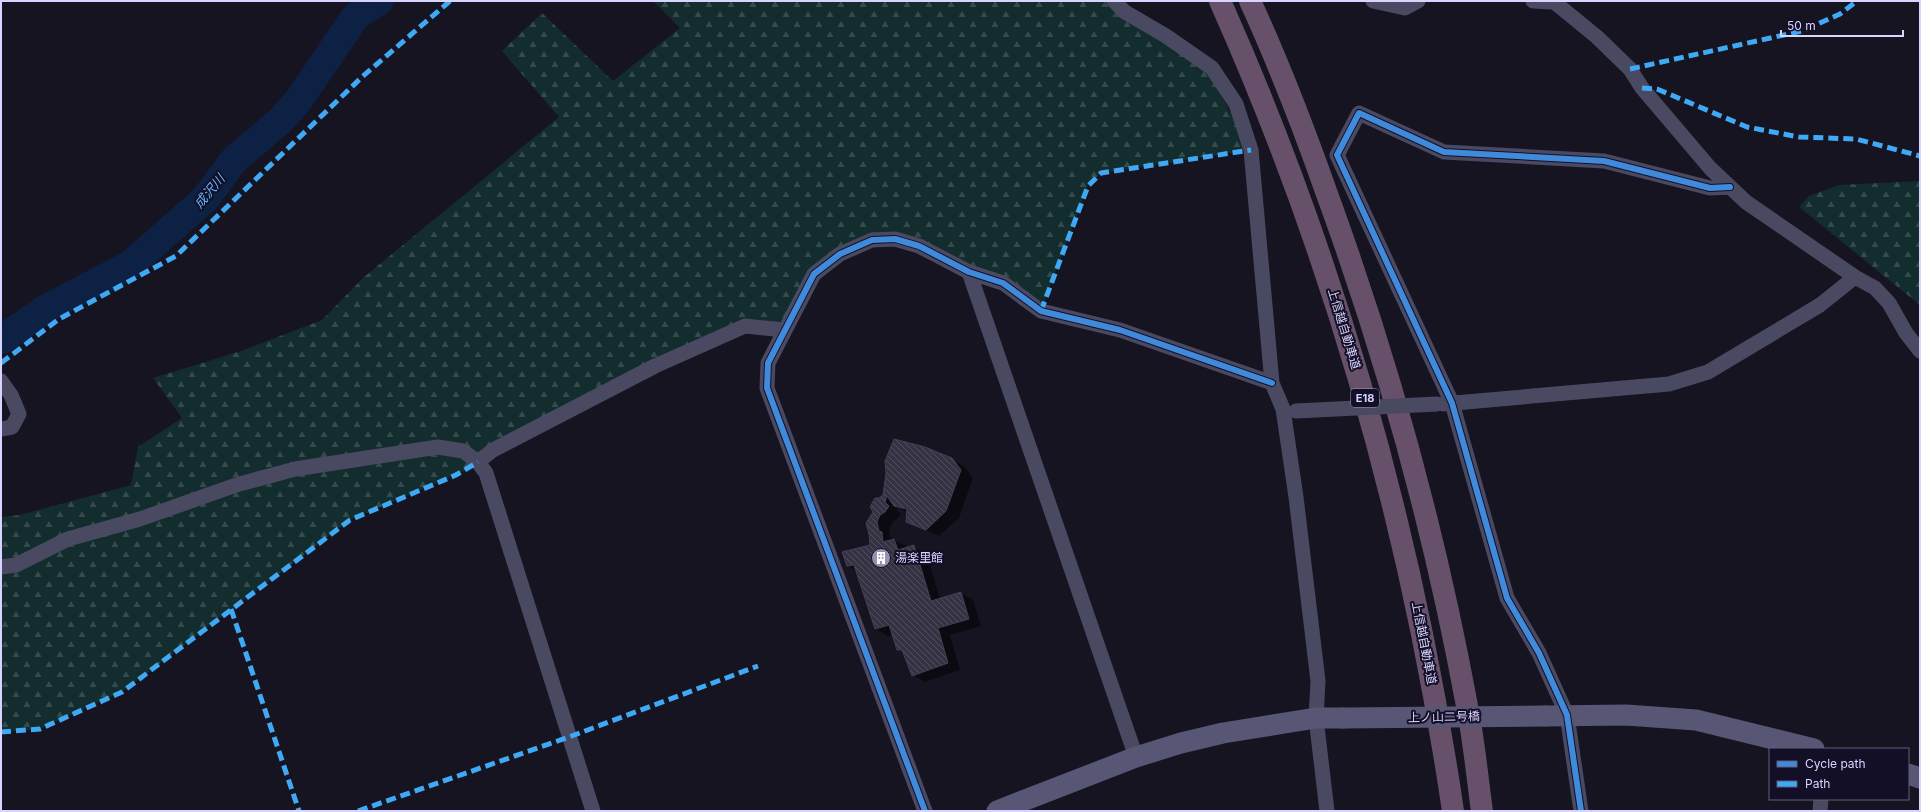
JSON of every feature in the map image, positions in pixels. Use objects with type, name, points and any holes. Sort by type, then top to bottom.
[{"type":"highway","name":"上信越自動車道","points":[[1220,1],[1281,147],[1322,259],[1359,376],[1391,494],[1418,608],[1442,731],[1453,811]]},
{"type":"highway","name":"E18","points":[[1250,1],[1266,34],[1304,130],[1348,251],[1385,366],[1418,481],[1446,597],[1466,701],[1482,811]]},
{"type":"street","points":[[1114,1],[1125,12],[1166,36],[1212,68],[1236,104],[1251,150],[1272,383],[1290,410],[1296,496],[1318,681],[1316,718],[1327,811]]},
{"type":"street","points":[[1373,1],[1405,8],[1418,1]]},
{"type":"street","points":[[1534,1],[1553,1],[1597,37],[1630,69],[1642,88],[1710,168],[1746,202],[1855,277],[1875,288],[1889,303],[1906,333],[1920,350]]},
{"type":"street","points":[[1581,811],[1567,716],[1539,653],[1507,598],[1452,403],[1338,156],[1359,113],[1444,152],[1604,161],[1710,188],[1730,187]]},
{"type":"street","points":[[925,811],[767,388],[768,363],[814,274],[840,254],[872,240],[895,239],[919,246],[969,272],[1004,283],[1041,310],[1120,330],[1272,383]]},
{"type":"street","points":[[969,272],[1136,757]]},
{"type":"street","points":[[1290,410],[1452,403],[1669,384],[1708,372],[1820,305],[1855,277]]},
{"type":"street","points":[[478,462],[493,450],[655,366],[745,326],[784,330]]},
{"type":"street","points":[[1,382],[11,395],[19,414],[12,427],[1,429]]},
{"type":"street","points":[[1,567],[16,565],[68,538],[140,519],[236,485],[295,469],[438,447],[463,452],[478,462],[486,473],[593,811]]},
{"type":"street","name":"上ノ山二号橋","points":[[997,811],[1136,757],[1222,733],[1316,718],[1626,715],[1696,720],[1810,748]]},
{"type":"street","points":[[1909,774],[1920,778]]},
{"type":"street","points":[[1820,800],[1820,811]]},
{"type":"green space","points":[[653,1],[1114,1],[1210,75],[1251,150],[1101,173],[1088,186],[1041,311],[919,246],[872,240],[814,274],[784,330],[745,326],[456,475],[350,520],[122,692],[40,729],[1,732],[1,517],[20,515],[131,485],[138,447],[182,418],[153,378],[241,351],[322,320],[364,277],[559,117],[502,51],[542,13],[613,81],[680,28]]},
{"type":"green space","points":[[1920,181],[1920,305],[1799,207],[1809,196],[1839,185]]},
{"type":"building","name":"湯楽里館","points":[[894,439],[925,447],[952,458],[961,470],[946,511],[926,530],[906,522],[907,509],[894,506],[887,496],[885,502],[889,506],[885,512],[880,515],[877,522],[879,531],[882,532],[883,542],[894,539],[898,550],[914,545],[931,601],[961,592],[969,619],[938,628],[948,663],[912,676],[902,650],[897,650],[889,625],[875,629],[854,565],[847,566],[842,552],[870,545],[866,523],[873,512],[870,507],[875,498],[879,498],[883,495],[886,473],[885,461]]},
{"type":"waterway","name":"成沢川","points":[[1,340],[47,308],[130,265],[205,199],[234,160],[280,121],[298,101],[355,17],[379,1]]},
{"type":"marked path","points":[[1,363],[59,319],[176,256],[362,77],[450,1]]},
{"type":"marked path","points":[[1630,69],[1802,31],[1840,14],[1857,1]]},
{"type":"marked path","points":[[1642,88],[1657,89],[1747,127],[1799,137],[1856,139],[1920,156]]},
{"type":"marked path","points":[[1041,311],[1088,186],[1101,173],[1251,150]]},
{"type":"marked path","points":[[1,732],[40,729],[122,692],[350,520],[456,475],[478,462]]},
{"type":"marked path","points":[[231,609],[299,811]]},
{"type":"marked path","points":[[358,811],[569,737],[758,666]]},
{"type":"cycle path","points":[[1581,811],[1567,715],[1539,653],[1507,598],[1452,403],[1337,155],[1359,113],[1444,152],[1604,161],[1710,188],[1730,187]]},
{"type":"cycle path","points":[[925,811],[767,388],[768,363],[814,274],[840,254],[872,240],[895,239],[919,246],[969,272],[1003,283],[1041,311],[1120,330],[1272,383]]},
{"type":"place","name":"湯楽里館","points":[[881,558]]}]
